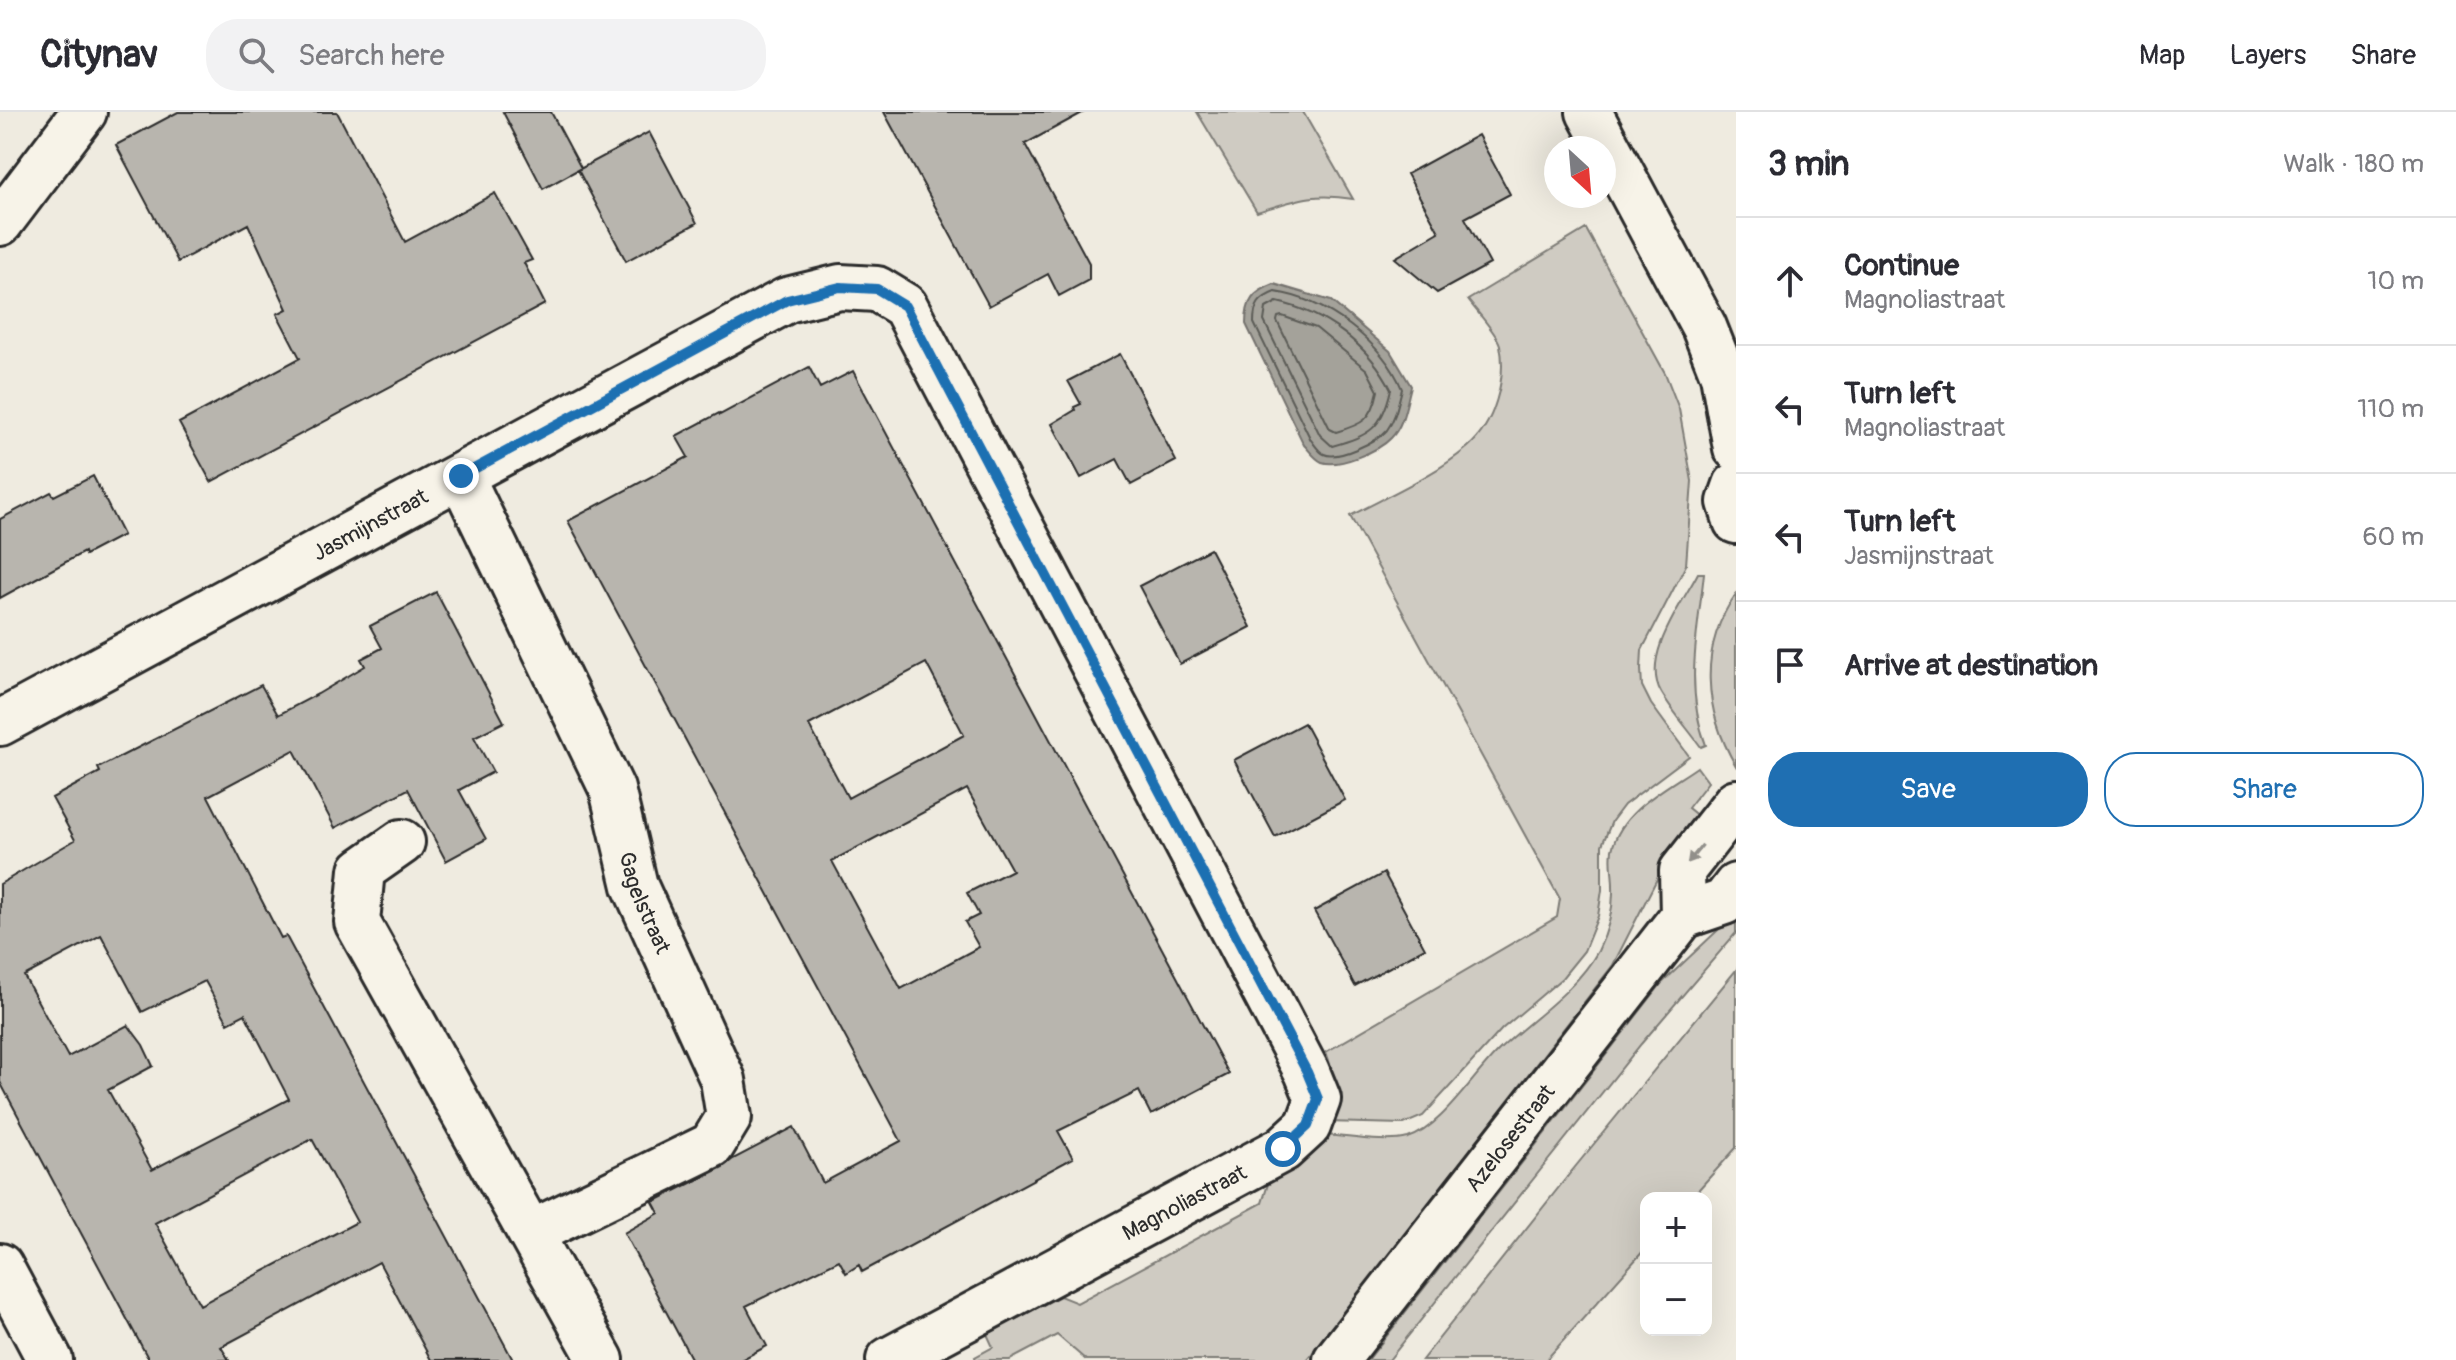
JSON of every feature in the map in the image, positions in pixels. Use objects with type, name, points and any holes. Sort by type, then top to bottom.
[{"type":"street","points":[[0,223],[84,112]]},
{"type":"street","points":[[1589,112],[1704,327],[1723,375],[1736,448]]},
{"type":"street","name":"Jasmijnstraat","points":[[0,723],[787,300],[840,287],[877,289]]},
{"type":"street","name":"Magnoliastraat","points":[[877,289],[905,306],[1307,1072],[1318,1099],[1308,1126],[1283,1149],[889,1360]]},
{"type":"street","name":"Gagelstraat","points":[[461,476],[612,789],[635,886],[723,1080],[729,1117],[712,1145],[531,1233]]},
{"type":"street","points":[[1736,485],[1730,502],[1736,521]]},
{"type":"street","points":[[1736,802],[1682,871],[1683,916],[1724,902],[1736,886]]},
{"type":"street","points":[[402,842],[362,870],[357,922],[601,1360]]},
{"type":"street","name":"Azelosestraat","points":[[1336,1360],[1683,916]]},
{"type":"street","points":[[0,1266],[50,1360]]},
{"type":"shaded area","points":[[1197,112],[1303,112],[1353,199],[1315,197],[1257,212]]},
{"type":"shaded area","points":[[1586,229],[1665,373],[1679,409],[1692,481],[1686,565],[1642,650],[1641,669],[1642,686],[1651,704],[1689,756],[1624,805],[1612,821],[1602,845],[1602,890],[1598,916],[1584,951],[1562,978],[1502,1029],[1423,1116],[1404,1124],[1326,1122],[1332,1087],[1326,1052],[1557,917],[1560,899],[1350,516],[1441,467],[1477,438],[1496,400],[1502,358],[1495,334],[1468,300]]},
{"type":"shaded area","points":[[1698,573],[1704,573],[1694,659],[1699,724],[1706,745],[1701,747],[1665,699],[1656,678],[1656,663],[1666,631]]},
{"type":"shaded area","points":[[1736,594],[1736,766],[1717,724],[1710,680],[1715,636]]},
{"type":"shaded area","points":[[1697,767],[1708,782],[1688,808],[1699,817],[1661,871],[1613,965],[1307,1360],[1086,1360],[1057,1335],[1010,1360],[976,1360],[975,1357],[993,1347],[987,1334],[1060,1296],[1077,1303],[1262,1203],[1269,1181],[1323,1135],[1399,1140],[1433,1123],[1489,1060],[1565,992],[1589,965],[1602,943],[1610,920],[1613,895],[1611,854],[1617,836],[1647,801]]},
{"type":"shaded area","points":[[1736,913],[1736,933],[1641,1044],[1389,1360],[1368,1360],[1662,983]]},
{"type":"shaded area","points":[[1736,970],[1736,1148],[1696,1192],[1640,1192],[1640,1255],[1546,1360],[1422,1360]]},
{"type":"water","points":[[1274,284],[1331,301],[1390,351],[1411,386],[1399,427],[1385,443],[1338,463],[1322,462],[1304,445],[1246,324],[1252,298]]},
{"type":"building","points":[[178,112],[337,112],[405,242],[495,193],[532,260],[524,263],[545,304],[211,482],[179,423],[300,358],[277,314],[287,309],[248,224],[178,262],[116,145]]},
{"type":"building","points":[[503,112],[551,112],[581,168],[543,189]]},
{"type":"building","points":[[884,112],[1084,112],[1025,144],[1089,263],[1089,280],[1059,296],[1048,274],[989,306]]},
{"type":"building","points":[[649,132],[697,223],[626,261],[578,170]]},
{"type":"building","points":[[1478,135],[1510,194],[1465,218],[1490,264],[1437,293],[1395,258],[1439,232],[1407,174]]},
{"type":"building","points":[[1120,354],[1176,461],[1131,485],[1117,459],[1081,478],[1052,424],[1081,404],[1068,381]]},
{"type":"building","points":[[809,367],[820,388],[853,371],[1229,1074],[1151,1115],[1139,1091],[1058,1131],[1073,1158],[862,1272],[859,1265],[846,1273],[839,1260],[746,1306],[767,1346],[741,1360],[692,1360],[624,1233],[659,1213],[653,1202],[794,1127],[823,1183],[901,1141],[568,521],[688,457],[676,436]],"holes":[[[926,663],[964,735],[848,798],[809,725]],[[967,789],[1012,870],[967,893],[979,915],[965,922],[979,947],[901,989],[832,861]]]},
{"type":"building","points":[[93,476],[123,535],[85,555],[84,552],[0,598],[0,519],[51,492],[54,496]]},
{"type":"building","points":[[1210,549],[1251,627],[1180,664],[1139,586]]},
{"type":"building","points":[[436,592],[504,722],[474,737],[493,772],[459,790],[486,839],[446,861],[408,789],[335,828],[294,750],[208,796],[281,938],[286,936],[513,1360],[431,1360],[379,1262],[221,1347],[229,1360],[149,1360],[0,1082],[0,884],[75,840],[52,798],[100,772],[98,768],[261,685],[278,715],[318,694],[365,666],[361,659],[382,648],[370,626]],"holes":[[[101,935],[142,1012],[205,981],[228,1023],[245,1014],[289,1099],[152,1170],[108,1090],[153,1066],[143,1045],[128,1025],[68,1057],[24,976]],[[312,1139],[357,1222],[200,1305],[155,1223]]]},
{"type":"building","points":[[1304,723],[1345,800],[1275,837],[1234,760]]},
{"type":"building","points":[[1384,873],[1425,948],[1355,986],[1314,911]]},
{"type":"route","points":[[461,476],[787,300],[840,287],[877,289],[905,306],[1307,1072],[1318,1099],[1308,1126],[1283,1149]]}]
